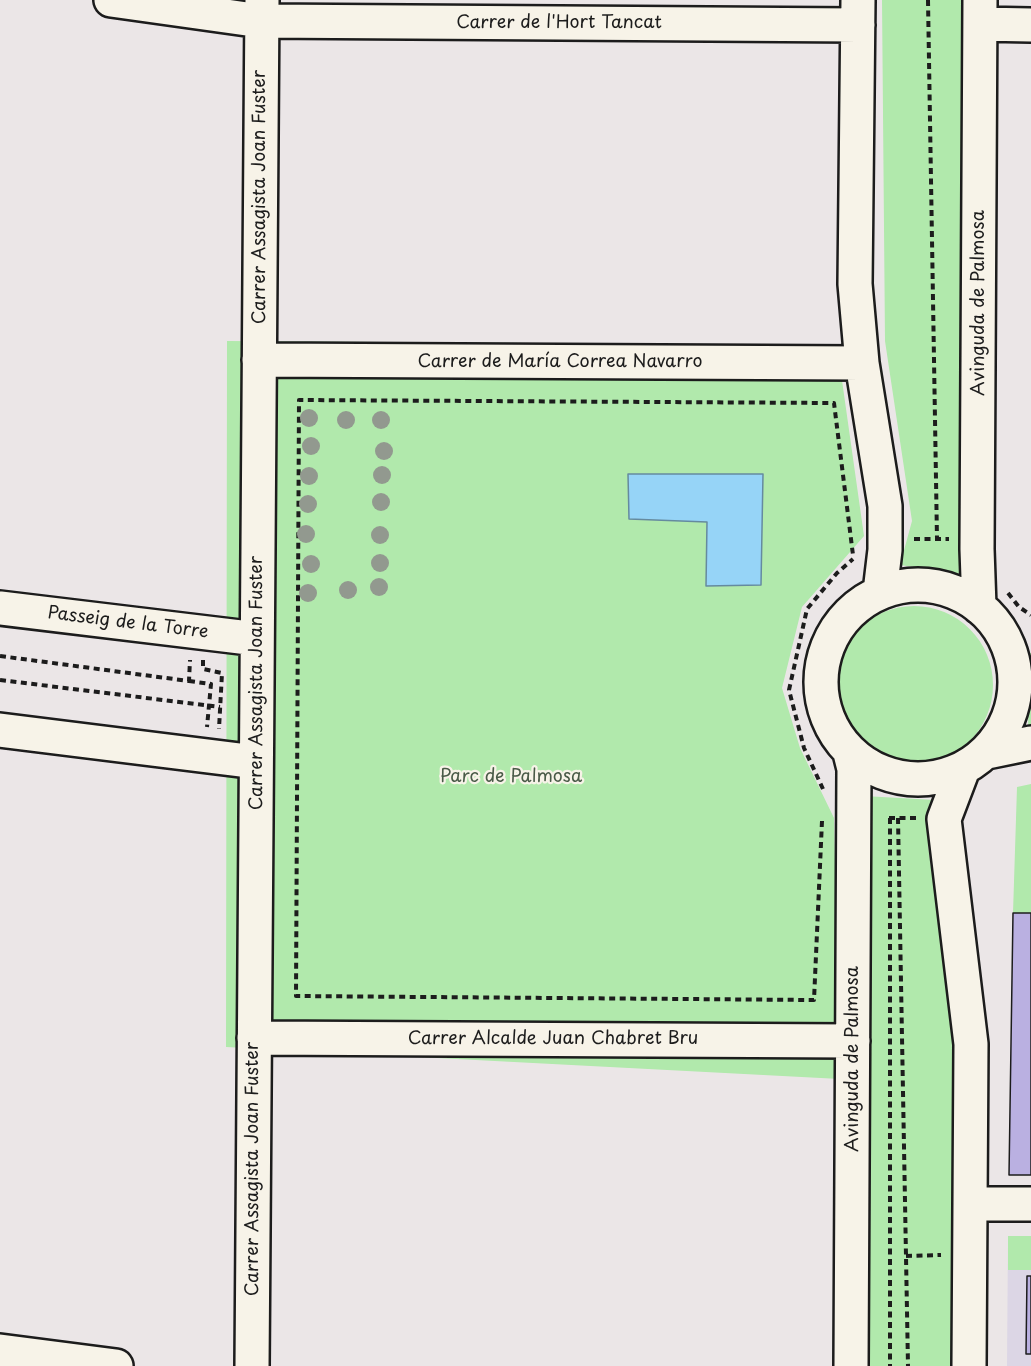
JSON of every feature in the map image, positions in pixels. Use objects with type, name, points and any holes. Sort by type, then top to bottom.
[{"type":"street","name":"Carrer de l'Hort Tancat","points":[[111,0],[261,10],[858,12]]},
{"type":"street","name":"Carrer Assagista Joan Fuster","points":[[252,1366],[261,10]]},
{"type":"street","points":[[858,12],[855,284],[862,363],[885,506],[885,550],[880,592]]},
{"type":"street","points":[[980,12],[1031,25]]},
{"type":"street","name":"Avinguda de Palmosa","points":[[980,12],[977,540],[980,607]]},
{"type":"street","name":"Carrer de María Correa Navarro","points":[[259,360],[862,363]]},
{"type":"street","points":[[969,1366],[971,1044],[944,819],[975,760],[1005,726],[1015,696],[1014,664],[1017,637],[992,620],[980,607],[957,593],[931,585],[905,585],[880,592],[853,609],[832,634],[822,664],[821,696],[831,727],[850,753],[875,771],[904,780],[935,779],[975,760],[1031,743]]},
{"type":"street","name":"Passeig de la Torre","points":[[0,608],[257,639]]},
{"type":"street","points":[[0,730],[256,762]]},
{"type":"street","name":"Avinguda de Palmosa","points":[[850,753],[854,769],[851,1366]]},
{"type":"street","name":"Carrer Alcalde Juan Chabret Bru","points":[[254,1038],[853,1041]]},
{"type":"street","points":[[970,1204],[1031,1204]]},
{"type":"street","points":[[0,1351],[116,1366]]},
{"type":"path","points":[[928,0],[937,539]]},
{"type":"path","points":[[822,819],[814,1000],[296,996],[299,400],[834,403],[853,559]]},
{"type":"path","points":[[823,791],[804,748],[789,690],[807,609],[837,573],[853,559],[885,538],[977,540]]},
{"type":"path","points":[[189,681],[191,631]]},
{"type":"path","points":[[0,656],[211,684],[204,756]]},
{"type":"path","points":[[0,680],[220,707]]},
{"type":"path","points":[[890,818],[890,1366]]},
{"type":"path","points":[[898,818],[908,1366]]},
{"type":"shaded area","points":[[1008,1236],[1031,1236],[1031,1366],[1007,1366]]},
{"type":"green space","points":[[882,0],[962,0],[960,574],[900,565],[912,521],[885,341]]},
{"type":"green space","name":"Parc de Palmosa","points":[[227,341],[837,345],[864,536],[802,607],[782,688],[800,748],[834,818],[840,1079],[226,1047]]},
{"type":"green space","points":[[914,606],[944,612],[958,619],[970,629],[980,641],[987,655],[993,685],[987,715],[980,729],[970,741],[958,751],[944,758],[914,764],[884,758],[870,751],[858,741],[848,729],[841,715],[835,685],[841,655],[848,641],[858,629],[870,619],[884,612]]},
{"type":"green space","points":[[1029,653],[1031,653],[1031,735],[1028,735]]},
{"type":"green space","points":[[1031,784],[1031,913],[1013,913],[1017,787]]},
{"type":"green space","points":[[864,796],[935,800],[928,846],[959,1068],[957,1366],[866,1366]]},
{"type":"green space","points":[[1008,1236],[1031,1236],[1031,1270],[1008,1270]]},
{"type":"water","points":[[628,474],[763,474],[761,585],[706,586],[707,522],[629,519]]},
{"type":"building","points":[[1013,913],[1031,913],[1031,1175],[1009,1175]]},
{"type":"building","points":[[1027,1276],[1031,1276],[1031,1354],[1026,1354]]}]
